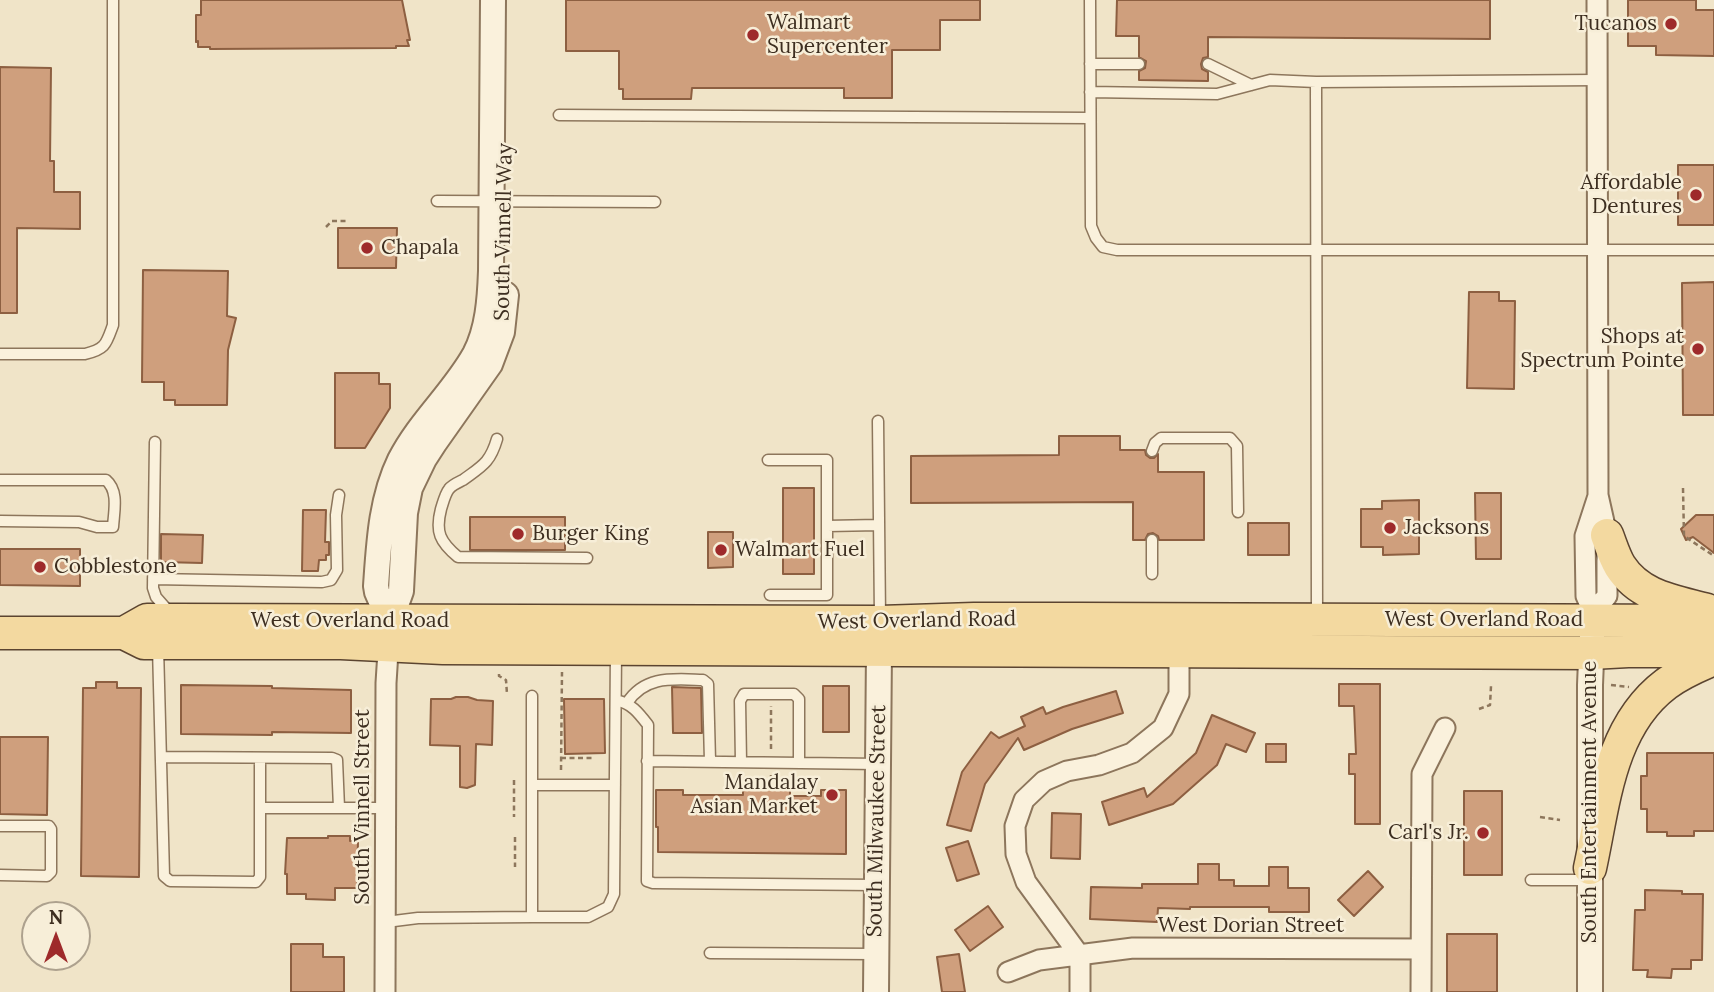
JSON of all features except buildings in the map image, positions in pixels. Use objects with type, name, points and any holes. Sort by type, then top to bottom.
[{"type":"main road","points":[[1607,535],[1618,563],[1629,579],[1649,593],[1714,612]]},
{"type":"main road","name":"West Overland Road","points":[[389,633],[443,648],[731,649],[768,636],[880,636],[974,619],[1317,619],[1592,630],[1628,651],[1714,651]]},
{"type":"main road","points":[[997,651],[1057,639],[1122,637],[1129,619]]},
{"type":"main road","points":[[1179,650],[1196,637],[1296,637],[1303,634],[1317,619]]},
{"type":"main road","name":"West Overland Road","points":[[0,633],[124,633],[146,620],[167,631],[880,636],[997,651],[1179,650],[1592,630],[1714,621]]},
{"type":"main road","points":[[1592,630],[1714,637]]},
{"type":"main road","points":[[1590,874],[1613,761],[1623,737],[1648,701],[1665,684],[1714,659]]},
{"type":"street","name":"South Vinnell Way","points":[[492,0],[499,201]]},
{"type":"street","name":"South Vinnell Way","points":[[389,633],[377,592],[378,551],[383,513],[393,476],[411,441],[475,354],[486,322],[499,201],[507,0]]},
{"type":"street","name":"South Entertainment Avenue","points":[[1592,630],[1607,596],[1607,535],[1598,495],[1597,0]]},
{"type":"street","name":"South Entertainment Avenue","points":[[1590,992],[1592,630],[1586,596],[1585,536],[1598,495]]},
{"type":"street","name":"South Vinnell Street","points":[[385,992],[386,683],[389,633]]},
{"type":"street","name":"South Milwaukee Street","points":[[876,992],[880,636]]},
{"type":"street","points":[[1080,992],[1080,956],[1026,882],[1016,854],[1015,826],[1024,800],[1044,781],[1067,771],[1099,765],[1132,753],[1163,728],[1179,694],[1179,650]]},
{"type":"street","points":[[1421,992],[1422,774],[1445,728]]},
{"type":"street","name":"West Dorian Street","points":[[1008,972],[1039,960],[1133,948],[1421,949]]},
{"type":"lane","points":[[0,354],[85,354],[99,351],[107,341],[113,325],[113,0]]},
{"type":"lane","points":[[1090,0],[1091,226],[1103,247],[1117,250],[1714,250]]},
{"type":"lane","points":[[1090,64],[1139,64]]},
{"type":"lane","points":[[1208,64],[1251,85]]},
{"type":"lane","points":[[1090,92],[1217,94],[1270,80],[1597,80]]},
{"type":"lane","points":[[1316,82],[1317,619]]},
{"type":"lane","points":[[559,115],[1090,118]]},
{"type":"lane","points":[[438,201],[654,202]]},
{"type":"lane","points":[[878,421],[880,636]]},
{"type":"lane","points":[[1152,451],[1161,438],[1233,440],[1237,446],[1238,512]]},
{"type":"lane","points":[[497,439],[493,453],[485,464],[449,489],[438,521],[439,535],[447,548],[457,557],[587,558]]},
{"type":"lane","points":[[155,442],[153,588],[167,631],[161,757],[164,876],[170,881],[256,882],[260,877],[260,758]]},
{"type":"lane","points":[[768,460],[827,460],[827,595],[770,595]]},
{"type":"lane","points":[[0,480],[106,480],[114,489],[113,527],[97,527],[79,522],[0,521]]},
{"type":"lane","points":[[153,579],[266,582],[331,580],[337,570],[336,514],[339,495]]},
{"type":"lane","points":[[827,526],[878,525]]},
{"type":"lane","points":[[1152,540],[1152,574]]},
{"type":"lane","points":[[386,922],[418,918],[588,917],[608,907],[614,894],[615,785],[622,701],[616,649]]},
{"type":"lane","points":[[622,701],[635,690],[661,679],[703,680],[708,684],[710,761]]},
{"type":"lane","points":[[741,762],[740,701],[744,694],[794,694],[799,699],[799,763]]},
{"type":"lane","points":[[532,696],[533,917]]},
{"type":"lane","points":[[622,701],[636,710],[648,724],[647,881],[877,885]]},
{"type":"lane","points":[[161,757],[332,758],[337,760],[339,808]]},
{"type":"lane","points":[[647,761],[878,764]]},
{"type":"lane","points":[[532,785],[615,785]]},
{"type":"lane","points":[[260,808],[385,808]]},
{"type":"lane","points":[[0,826],[49,826],[51,872],[47,876],[0,875]]},
{"type":"lane","points":[[1531,880],[1590,874]]},
{"type":"lane","points":[[710,953],[876,954]]},
{"type":"path","points":[[326,227],[331,221],[347,221]]},
{"type":"path","points":[[1683,488],[1684,536],[1714,556]]},
{"type":"path","points":[[561,776],[562,662]]},
{"type":"path","points":[[499,669],[499,676],[506,680],[507,694]]},
{"type":"path","points":[[1603,685],[1629,686]]},
{"type":"path","points":[[1479,709],[1490,705],[1491,686]]},
{"type":"path","points":[[771,699],[771,752]]},
{"type":"path","points":[[561,758],[594,758]]},
{"type":"path","points":[[771,772],[771,786]]},
{"type":"path","points":[[514,780],[514,817]]},
{"type":"path","points":[[1540,817],[1560,820]]},
{"type":"path","points":[[515,837],[515,867]]},
{"type":"place","name":"Tucanos","points":[[1671,24]]},
{"type":"place","name":"Walmart Supercenter","points":[[753,35]]},
{"type":"place","name":"Affordable Dentures","points":[[1696,195]]},
{"type":"place","name":"Chapala","points":[[367,248]]},
{"type":"place","name":"Shops at Spectrum Pointe","points":[[1698,349]]},
{"type":"place","name":"Jacksons","points":[[1390,528]]},
{"type":"place","name":"Burger King","points":[[518,534]]},
{"type":"place","name":"Walmart Fuel","points":[[721,550]]},
{"type":"place","name":"Cobblestone","points":[[40,567]]},
{"type":"place","name":"Mandalay Asian Market","points":[[832,795]]},
{"type":"place","name":"Carl's Jr.","points":[[1483,833]]}]
